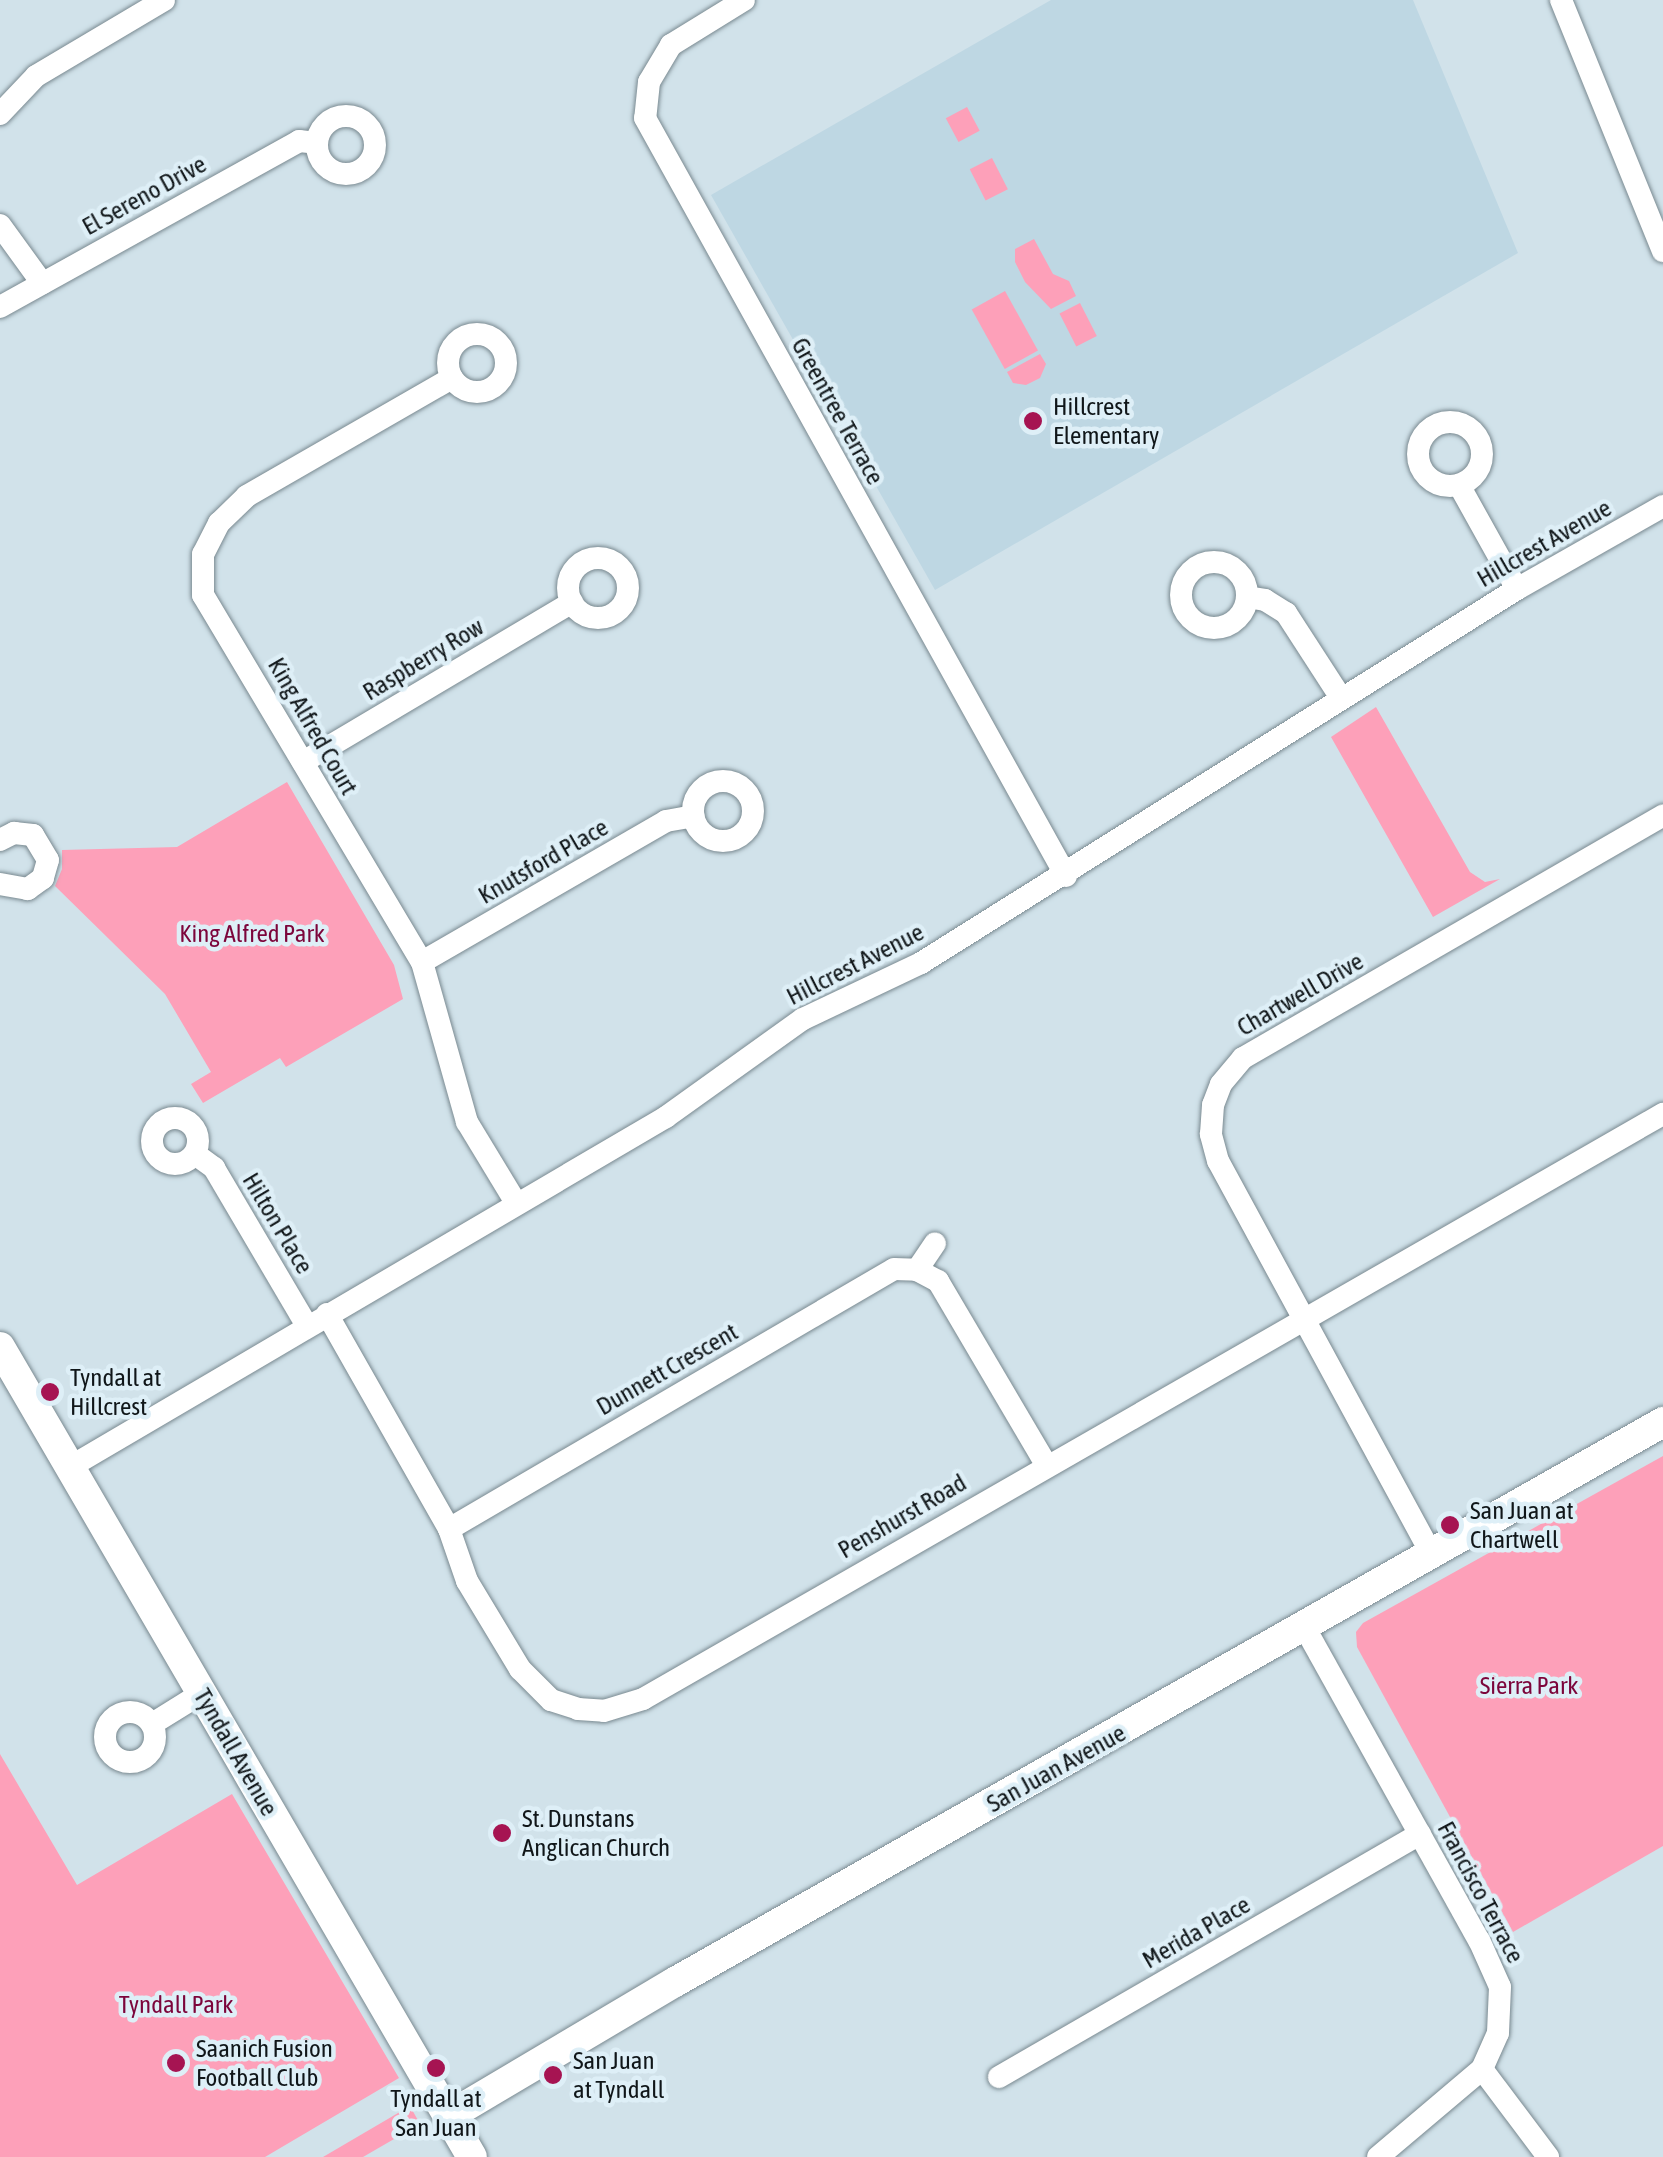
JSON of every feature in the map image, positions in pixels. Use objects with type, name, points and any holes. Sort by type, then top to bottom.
[{"type":"street","points":[[0,114],[36,76],[164,0]]},
{"type":"street","name":"Greentree Terrace","points":[[744,0],[671,45],[649,82],[645,118],[1066,876]]},
{"type":"street","points":[[1562,0],[1663,251]]},
{"type":"street","name":"El Sereno Drive","points":[[0,307],[298,142],[317,143]]},
{"type":"street","points":[[0,224],[42,283]]},
{"type":"street","name":"King Alfred Court","points":[[452,378],[246,496],[219,523],[203,554],[203,595],[422,962],[467,1122],[516,1203]]},
{"type":"street","points":[[1460,485],[1517,589]]},
{"type":"street","name":"Hillcrest Avenue","points":[[70,1467],[666,1116],[802,1019],[888,982],[1066,876],[1341,698],[1517,589],[1663,506]]},
{"type":"street","points":[[1247,597],[1265,600],[1286,613],[1341,698]]},
{"type":"street","name":"Raspberry Row","points":[[303,762],[572,602]]},
{"type":"street","name":"Knutsford Place","points":[[422,962],[666,821],[694,816]]},
{"type":"street","name":"Chartwell Drive","points":[[1432,1555],[1218,1161],[1210,1134],[1221,1084],[1242,1058],[1663,816]]},
{"type":"street","points":[[0,840],[14,832],[33,836],[46,850],[48,860],[43,878],[28,889],[9,889],[0,884]]},
{"type":"street","name":"Penshurst Road","points":[[317,1320],[448,1528],[467,1580],[530,1682],[564,1706],[604,1711],[642,1699],[1046,1464],[1663,1114]]},
{"type":"street","name":"Hilton Place","points":[[195,1154],[214,1168],[317,1320]]},
{"type":"street","points":[[935,1243],[917,1270],[938,1280],[1046,1464]]},
{"type":"street","name":"Dunnett Crescent","points":[[448,1528],[894,1268],[917,1270]]},
{"type":"street","name":"Tyndall Avenue","points":[[0,1347],[472,2157]]},
{"type":"street","name":"San Juan Avenue","points":[[449,2116],[675,1982],[1663,1422]]},
{"type":"street","name":"Francisco Terrace","points":[[1305,1628],[1500,1986],[1498,2033],[1482,2069]]},
{"type":"street","points":[[152,1724],[202,1693]]},
{"type":"street","name":"Merida Place","points":[[999,2076],[1420,1834]]},
{"type":"street","points":[[1378,2157],[1482,2069],[1548,2157]]},
{"type":"shaded area","name":"Hillcrest Elementary","points":[[1051,0],[1413,0],[1518,253],[935,590],[711,195]]},
{"type":"green space","points":[[967,107],[980,131],[958,142],[946,118]]},
{"type":"green space","points":[[992,158],[1008,189],[986,201],[970,169]]},
{"type":"green space","points":[[1034,239],[1053,274],[1069,281],[1076,296],[1051,309],[1025,282],[1015,262],[1015,249]]},
{"type":"green space","points":[[1005,291],[1038,350],[1005,369],[972,309]]},
{"type":"green space","points":[[1080,303],[1097,336],[1076,346],[1060,313]]},
{"type":"green space","points":[[1040,354],[1046,364],[1040,378],[1026,385],[1013,383],[1007,372]]},
{"type":"green space","points":[[1376,707],[1470,872],[1485,882],[1500,879],[1433,917],[1331,737]]},
{"type":"green space","name":"King Alfred Park","points":[[287,782],[394,965],[403,999],[286,1067],[280,1058],[203,1103],[191,1084],[211,1072],[165,994],[55,886],[62,869],[62,850],[177,847]]},
{"type":"green space","name":"Sierra Park","points":[[1663,1456],[1663,1846],[1513,1932],[1357,1647],[1356,1632],[1363,1623]]},
{"type":"green space","name":"Tyndall Park","points":[[0,1754],[77,1885],[232,1794],[399,2078],[265,2157],[0,2157]]},
{"type":"green space","points":[[410,2106],[420,2124],[363,2157],[323,2157]]},
{"type":"place","name":"Hillcrest Elementary","points":[[1033,421]]},
{"type":"place","name":"Tyndall at Hillcrest","points":[[50,1392]]},
{"type":"place","name":"San Juan at Chartwell","points":[[1450,1525]]},
{"type":"place","name":"St. Dunstans Anglican Church","points":[[502,1833]]},
{"type":"place","name":"Saanich Fusion Football Club","points":[[176,2063]]},
{"type":"place","name":"Tyndall at San Juan","points":[[436,2068]]},
{"type":"place","name":"San Juan at Tyndall","points":[[553,2075]]}]
